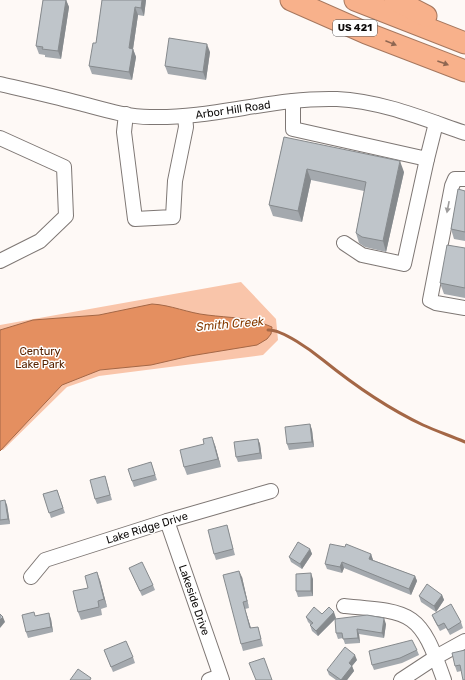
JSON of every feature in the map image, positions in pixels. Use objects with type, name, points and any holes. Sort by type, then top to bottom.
[{"type":"highway","name":"US 421","points":[[291,0],[366,33],[465,70]]},
{"type":"highway","name":"US 421","points":[[354,0],[465,43]]},
{"type":"highway","points":[[395,0],[465,34]]},
{"type":"street","name":"Arbor Hill Road","points":[[0,84],[126,114],[149,117],[184,116],[293,101],[336,99],[360,102],[436,123],[465,133]]},
{"type":"street","points":[[293,101],[293,130],[427,159]]},
{"type":"street","points":[[126,114],[124,132],[135,218],[173,217],[175,181],[186,127],[184,116]]},
{"type":"street","points":[[344,243],[362,255],[404,264],[436,123]]},
{"type":"street","points":[[0,138],[64,167],[66,216],[40,241],[0,261]]},
{"type":"street","points":[[465,179],[455,179],[452,186],[447,246],[430,300],[436,303],[465,308]]},
{"type":"street","name":"Lake Ridge Drive","points":[[31,577],[45,560],[167,521],[271,491]]},
{"type":"street","name":"Lakeside Drive","points":[[167,521],[217,679]]},
{"type":"street","points":[[344,606],[383,609],[406,616],[421,628],[436,657],[444,680]]},
{"type":"street","points":[[401,680],[436,657],[465,641]]},
{"type":"green space","name":"Century Lake Park","points":[[241,282],[276,319],[278,340],[263,355],[99,376],[67,387],[3,450],[0,450],[0,325]]},
{"type":"water","name":"Century Lake Park","points":[[152,304],[200,314],[256,321],[272,327],[271,334],[267,339],[257,345],[190,356],[151,365],[100,370],[62,385],[0,451],[0,330],[33,320],[99,315]]},
{"type":"building","points":[[43,0],[66,0],[58,51],[42,49],[43,47],[36,46]]},
{"type":"building","points":[[102,0],[142,0],[141,8],[135,7],[129,48],[133,49],[129,72],[89,66],[93,43],[96,43]]},
{"type":"building","points":[[169,38],[207,44],[203,72],[165,66]]},
{"type":"building","points":[[284,137],[400,161],[383,241],[362,237],[356,233],[366,182],[307,169],[298,211],[269,205]]},
{"type":"building","points":[[458,189],[465,191],[465,232],[451,229]]},
{"type":"building","points":[[447,245],[465,248],[465,288],[440,283]]},
{"type":"building","points":[[310,424],[312,442],[287,444],[285,427]]},
{"type":"building","points":[[212,437],[218,459],[184,467],[180,450],[204,444],[203,439]]},
{"type":"building","points":[[258,439],[260,453],[236,457],[234,442]]},
{"type":"building","points":[[151,462],[155,475],[132,481],[128,469]]},
{"type":"building","points":[[105,476],[110,495],[95,499],[90,480]]},
{"type":"building","points":[[57,490],[63,508],[49,513],[43,494]]},
{"type":"building","points":[[5,500],[8,519],[0,520],[0,501]]},
{"type":"building","points":[[227,525],[233,549],[214,554],[208,530]]},
{"type":"building","points":[[298,542],[310,549],[300,564],[289,557]]},
{"type":"building","points":[[330,544],[345,547],[346,544],[371,554],[369,559],[415,576],[409,589],[342,562],[340,567],[325,564]]},
{"type":"building","points":[[142,562],[153,585],[140,591],[129,568]]},
{"type":"building","points":[[239,571],[247,601],[243,602],[250,628],[258,627],[261,639],[241,644],[223,575]]},
{"type":"building","points":[[97,572],[104,599],[98,601],[99,607],[78,612],[73,591],[88,588],[85,576]]},
{"type":"building","points":[[311,573],[311,591],[296,591],[296,574]]},
{"type":"building","points":[[427,584],[442,595],[434,606],[419,596]]},
{"type":"building","points":[[451,604],[461,622],[448,630],[444,623],[438,626],[432,615]]},
{"type":"building","points":[[314,607],[322,614],[329,607],[334,612],[316,631],[310,625],[313,623],[306,617]]},
{"type":"building","points":[[34,612],[35,616],[49,613],[51,627],[26,632],[22,615]]},
{"type":"building","points":[[367,615],[384,618],[382,633],[357,629],[358,638],[343,639],[342,633],[336,633],[335,619]]},
{"type":"building","points":[[412,640],[417,650],[400,658],[372,665],[369,651]]},
{"type":"building","points":[[126,641],[133,657],[111,667],[104,650]]},
{"type":"building","points":[[345,647],[355,655],[349,663],[352,666],[341,680],[327,670]]},
{"type":"building","points":[[465,650],[465,680],[463,680],[460,665],[455,666],[452,653]]},
{"type":"building","points":[[264,658],[272,680],[256,680],[249,663]]},
{"type":"building","points":[[78,669],[91,678],[90,680],[70,680]]},
{"type":"waterway","name":"Smith Creek","points":[[268,330],[281,333],[297,341],[384,404],[423,425],[465,442]]}]
